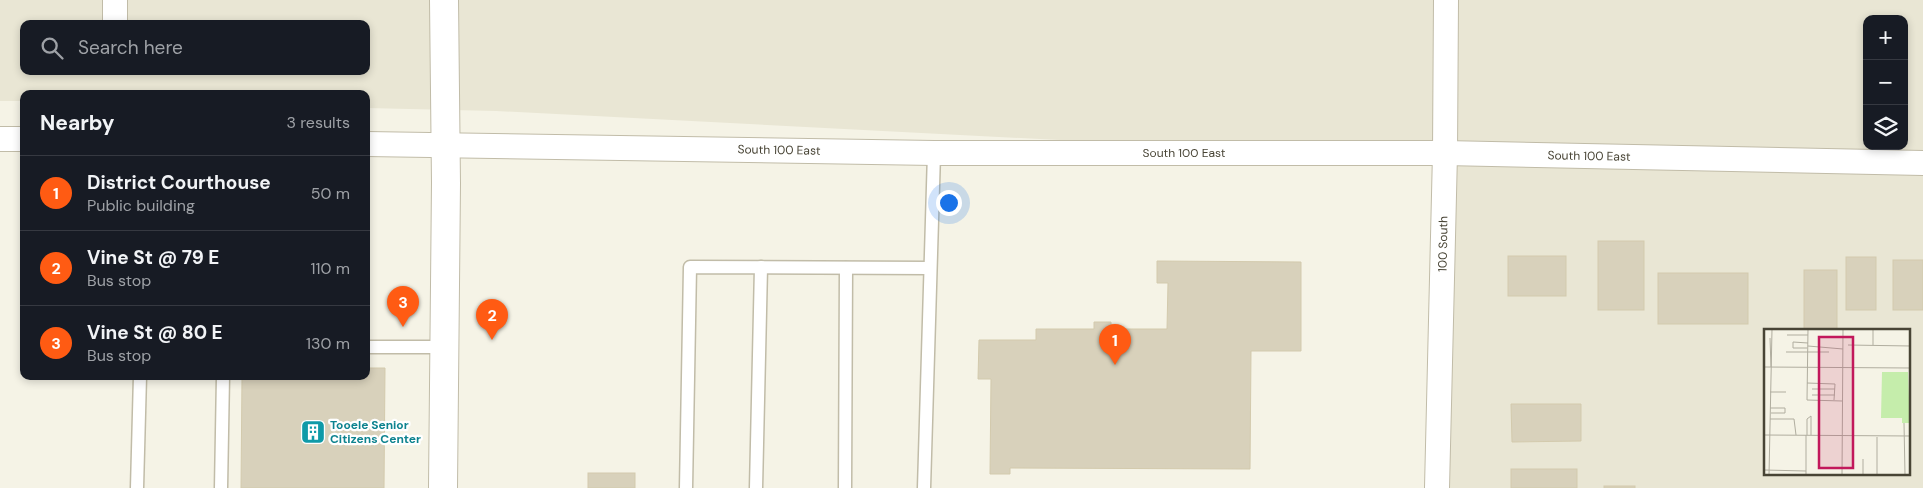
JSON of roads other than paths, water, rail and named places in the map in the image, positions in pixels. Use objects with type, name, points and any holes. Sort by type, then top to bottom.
[{"type":"street","points":[[115,0],[115,20]]},
{"type":"street","points":[[443,488],[446,145],[444,0]]},
{"type":"street","name":"100 South","points":[[1436,488],[1445,153],[1446,0]]},
{"type":"street","points":[[0,139],[20,139]]},
{"type":"street","name":"South 100 East","points":[[370,144],[934,153],[1445,153],[1923,163]]},
{"type":"lane","points":[[924,488],[934,153]]},
{"type":"lane","points":[[686,488],[690,267],[930,268]]},
{"type":"lane","points":[[756,488],[761,267]]},
{"type":"lane","points":[[846,268],[846,488]]},
{"type":"lane","points":[[370,347],[444,347]]},
{"type":"lane","points":[[137,488],[140,380]]},
{"type":"lane","points":[[221,488],[223,380]]},
{"type":"place","name":"Vine St @ 80 E","points":[[403,327]]},
{"type":"place","name":"Vine St @ 79 E","points":[[492,340]]},
{"type":"place","name":"District Courthouse","points":[[1115,365]]},
{"type":"place","name":"Tooele Senior Citizens Center","points":[[313,432]]}]
